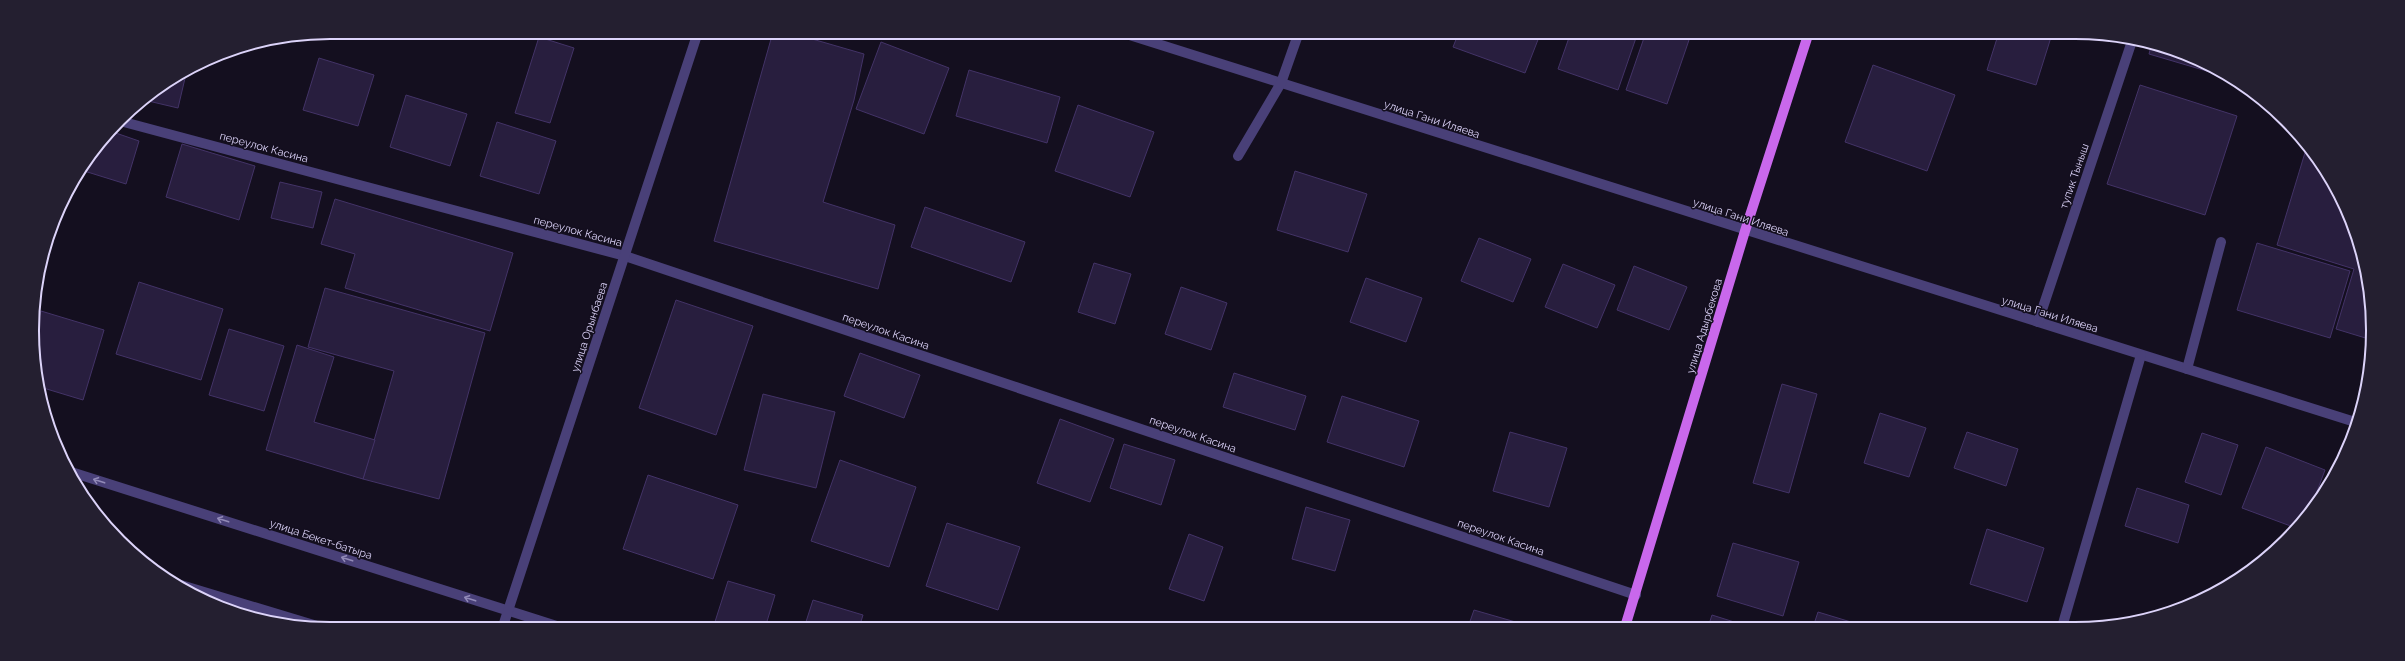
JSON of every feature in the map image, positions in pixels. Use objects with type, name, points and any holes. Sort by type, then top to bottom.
[{"type":"main road","name":"улица Адырбекова","points":[[1628,622],[1745,231],[1807,39]]},
{"type":"street","name":"улица Орынбаева","points":[[504,622],[696,39]]},
{"type":"street","name":"улица Гани Иляева","points":[[1142,39],[1745,231],[2352,421]]},
{"type":"street","points":[[1238,156],[1282,83],[1297,39]]},
{"type":"street","name":"тупик Тыныш","points":[[2038,322],[2131,45]]},
{"type":"street","name":"переулок Касина","points":[[126,123],[625,256],[1636,595]]},
{"type":"street","points":[[2187,369],[2222,242]]},
{"type":"street","points":[[2063,622],[2141,355]]},
{"type":"street","name":"улица Бекет-батыра","points":[[77,474],[545,622]]},
{"type":"street","points":[[199,590],[298,620]]},
{"type":"building","points":[[538,39],[545,39],[574,48],[550,123],[515,113]]},
{"type":"building","points":[[771,39],[812,39],[864,54],[854,100],[823,202],[895,225],[878,289],[714,241]]},
{"type":"building","points":[[1456,39],[1538,39],[1525,73],[1453,47]]},
{"type":"building","points":[[1569,39],[1636,39],[1618,90],[1558,69]]},
{"type":"building","points":[[1644,39],[1689,40],[1667,104],[1626,90]]},
{"type":"building","points":[[1997,39],[2050,39],[2036,85],[1987,70]]},
{"type":"building","points":[[881,42],[949,68],[924,134],[856,109]]},
{"type":"building","points":[[2150,49],[2168,54],[2207,71],[2149,54]]},
{"type":"building","points":[[319,58],[374,75],[358,126],[303,110]]},
{"type":"building","points":[[1873,65],[1955,95],[1927,171],[1845,142]]},
{"type":"building","points":[[969,70],[1060,97],[1047,143],[956,116]]},
{"type":"building","points":[[185,78],[178,108],[150,101]]},
{"type":"building","points":[[2140,85],[2237,116],[2205,215],[2107,184]]},
{"type":"building","points":[[406,95],[467,114],[450,166],[390,147]]},
{"type":"building","points":[[1078,105],[1154,132],[1130,197],[1055,171]]},
{"type":"building","points":[[497,122],[556,141],[539,194],[480,176]]},
{"type":"building","points":[[116,133],[139,141],[126,184],[86,172]]},
{"type":"building","points":[[182,144],[255,166],[239,220],[166,197]]},
{"type":"building","points":[[2305,152],[2327,185],[2351,237],[2364,292],[2366,338],[2336,329],[2354,269],[2277,245]]},
{"type":"building","points":[[1295,171],[1367,194],[1348,252],[1277,230]]},
{"type":"building","points":[[280,182],[322,192],[313,228],[271,218]]},
{"type":"building","points":[[335,199],[513,253],[490,331],[345,288],[355,254],[321,244]]},
{"type":"building","points":[[925,207],[1025,242],[1011,282],[911,247]]},
{"type":"building","points":[[1479,238],[1531,259],[1513,302],[1461,281]]},
{"type":"building","points":[[2257,243],[2350,271],[2330,338],[2237,310]]},
{"type":"building","points":[[1094,263],[1131,274],[1115,324],[1078,312]]},
{"type":"building","points":[[1563,264],[1615,285],[1597,328],[1545,307]]},
{"type":"building","points":[[1634,266],[1687,287],[1669,330],[1617,310]]},
{"type":"building","points":[[1366,278],[1422,298],[1406,342],[1350,322]]},
{"type":"building","points":[[139,282],[223,309],[201,380],[116,354]]},
{"type":"building","points":[[1181,287],[1227,303],[1211,350],[1165,334]]},
{"type":"building","points":[[325,288],[485,333],[439,499],[363,479],[394,371],[308,347]]},
{"type":"building","points":[[676,300],[753,326],[716,435],[639,408]]},
{"type":"building","points":[[41,311],[104,330],[83,400],[45,389],[41,369],[40,315]]},
{"type":"building","points":[[229,329],[284,346],[264,411],[209,395]]},
{"type":"building","points":[[297,345],[334,357],[314,422],[375,440],[363,479],[266,450]]},
{"type":"building","points":[[860,353],[920,375],[904,418],[844,396]]},
{"type":"building","points":[[1234,373],[1306,396],[1295,430],[1223,407]]},
{"type":"building","points":[[1782,384],[1817,394],[1789,493],[1753,483]]},
{"type":"building","points":[[763,394],[835,412],[816,488],[744,470]]},
{"type":"building","points":[[1342,396],[1419,421],[1404,467],[1327,442]]},
{"type":"building","points":[[1880,413],[1926,428],[1909,477],[1864,463]]},
{"type":"building","points":[[1060,419],[1114,439],[1090,502],[1037,483]]},
{"type":"building","points":[[1510,432],[1567,448],[1549,507],[1493,491]]},
{"type":"building","points":[[1967,432],[2018,449],[2006,486],[1954,468]]},
{"type":"building","points":[[2202,433],[2238,445],[2221,495],[2185,482]]},
{"type":"building","points":[[1124,444],[1175,460],[1161,505],[1110,488]]},
{"type":"building","points":[[2266,447],[2325,470],[2316,493],[2291,526],[2242,508]]},
{"type":"building","points":[[840,460],[916,487],[889,567],[811,541]]},
{"type":"building","points":[[648,475],[738,505],[713,579],[623,549]]},
{"type":"building","points":[[2137,488],[2189,505],[2178,543],[2125,526]]},
{"type":"building","points":[[1306,507],[1350,520],[1335,571],[1292,559]]},
{"type":"building","points":[[947,523],[1020,547],[998,610],[926,586]]},
{"type":"building","points":[[1987,529],[2044,548],[2027,602],[1970,584]]},
{"type":"building","points":[[1189,534],[1223,547],[1204,601],[1169,589]]},
{"type":"building","points":[[1733,543],[1799,562],[1783,616],[1717,596]]},
{"type":"building","points":[[728,581],[775,595],[767,622],[715,622]]},
{"type":"building","points":[[813,600],[863,615],[861,622],[806,622]]},
{"type":"building","points":[[1474,610],[1516,622],[1470,622]]},
{"type":"building","points":[[1818,612],[1851,622],[1815,622]]},
{"type":"building","points":[[1712,615],[1734,622],[1710,622]]}]
